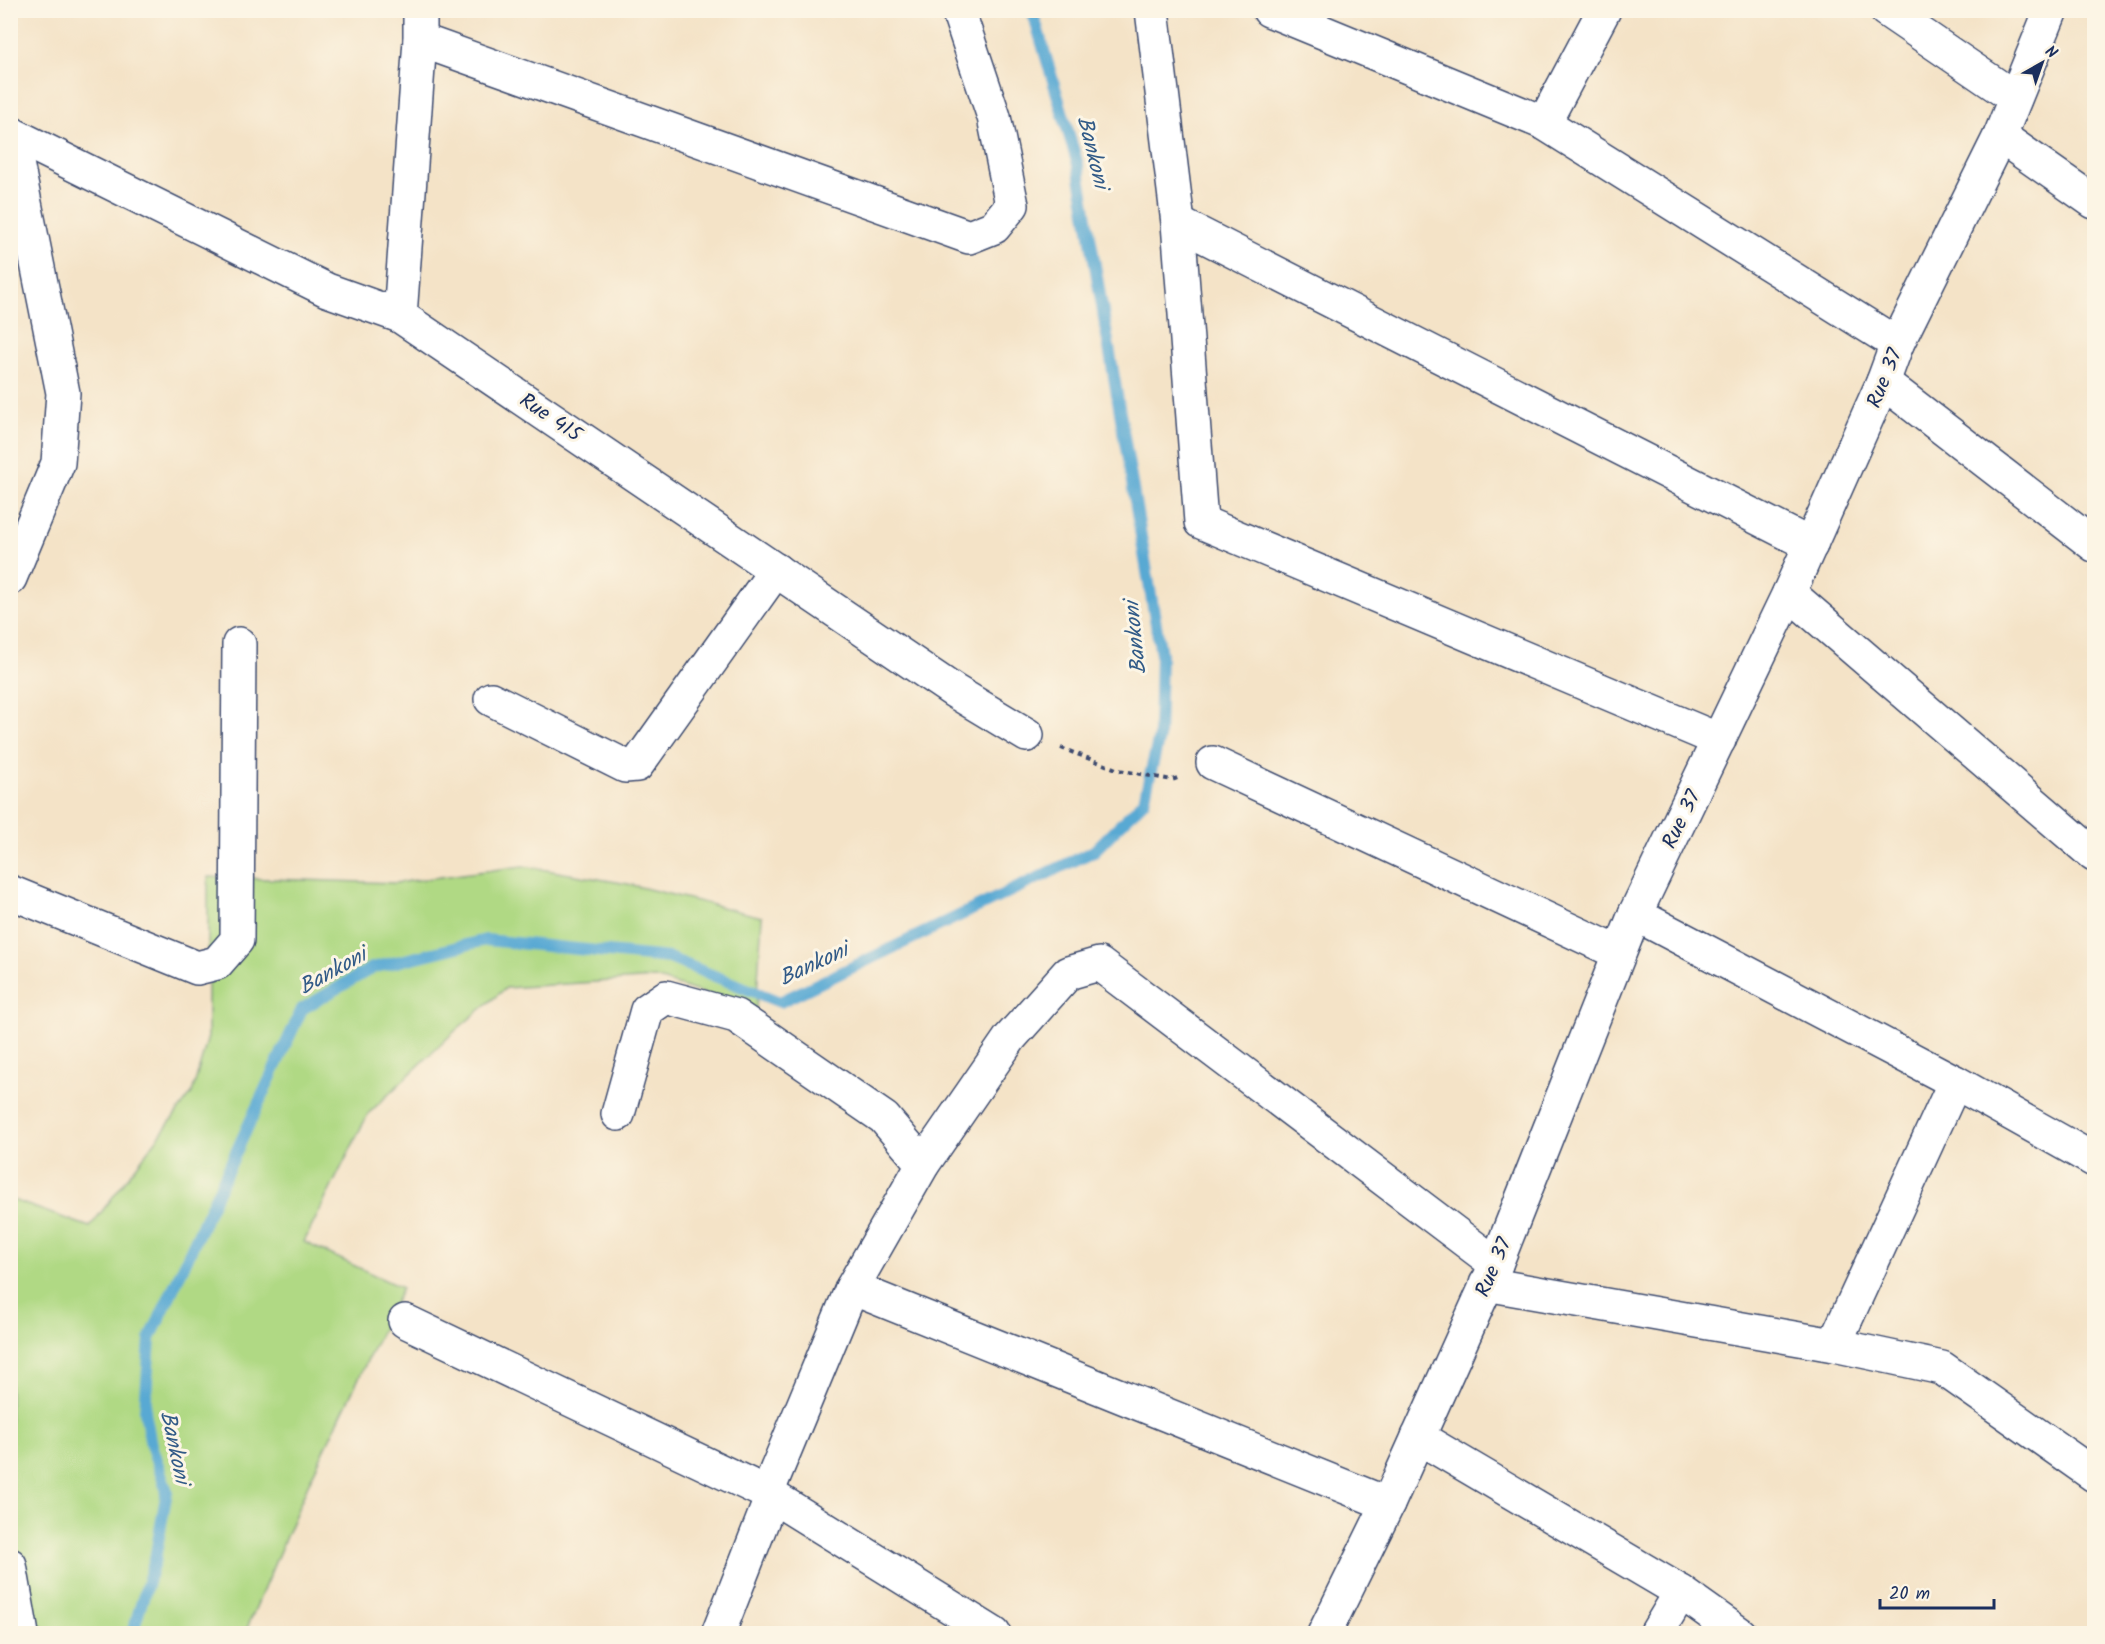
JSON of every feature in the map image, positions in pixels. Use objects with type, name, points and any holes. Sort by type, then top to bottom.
[{"type":"street","points":[[400,316],[420,25],[969,237],[994,227],[1012,205],[994,117],[958,10]]},
{"type":"street","points":[[1152,10],[1178,223],[1201,522],[1719,740]]},
{"type":"street","points":[[1269,10],[1544,123],[1898,344]]},
{"type":"street","points":[[1544,123],[1604,10]]},
{"type":"street","points":[[1886,10],[2015,98]]},
{"type":"street","name":"Rue 37","points":[[1324,1634],[1388,1504],[1491,1274],[1635,914],[1789,593],[1898,344],[2000,136],[2050,10]]},
{"type":"street","points":[[10,578],[58,463],[63,393],[11,133]]},
{"type":"street","name":"Rue 415","points":[[11,133],[327,290],[400,316],[954,691],[1027,735]]},
{"type":"street","points":[[2000,136],[2094,202]]},
{"type":"street","points":[[1178,223],[1810,545]]},
{"type":"street","points":[[1883,382],[2094,545]]},
{"type":"street","points":[[491,699],[624,766],[637,765],[776,570]]},
{"type":"street","points":[[1789,593],[2094,855]]},
{"type":"street","points":[[10,891],[197,968],[217,963],[237,940],[239,644]]},
{"type":"street","points":[[1213,763],[1618,953]]},
{"type":"street","points":[[1635,914],[1955,1082],[2094,1160]]},
{"type":"street","points":[[718,1634],[852,1287],[923,1164],[1010,1038],[1068,973],[1099,964],[1491,1274],[1942,1368],[2094,1475]]},
{"type":"street","points":[[618,1114],[647,1010],[666,997],[736,1016],[884,1118],[923,1164]]},
{"type":"street","points":[[1834,1345],[1955,1082]]},
{"type":"street","points":[[852,1287],[1388,1504]]},
{"type":"street","points":[[405,1320],[770,1495],[994,1634]]},
{"type":"street","points":[[1418,1437],[1682,1593],[1740,1634]]},
{"type":"street","points":[[10,1565],[22,1634]]},
{"type":"street","points":[[1656,1634],[1682,1593]]},
{"type":"path","points":[[1027,735],[1119,770],[1172,780]]},
{"type":"green space","points":[[523,866],[628,884],[762,917],[756,1010],[655,978],[506,988],[456,1030],[368,1114],[304,1242],[402,1288],[310,1480],[245,1633],[21,1633],[10,1552],[10,1199],[90,1227],[192,1093],[208,1037],[208,877],[395,883]]},
{"type":"waterway","name":"Bankoni","points":[[132,1634],[155,1559],[167,1491],[151,1445],[145,1411],[150,1339],[302,1009],[372,968],[486,940],[669,958],[780,1002],[1094,851],[1144,801],[1159,737],[1161,654],[1078,165],[1032,10]]}]
